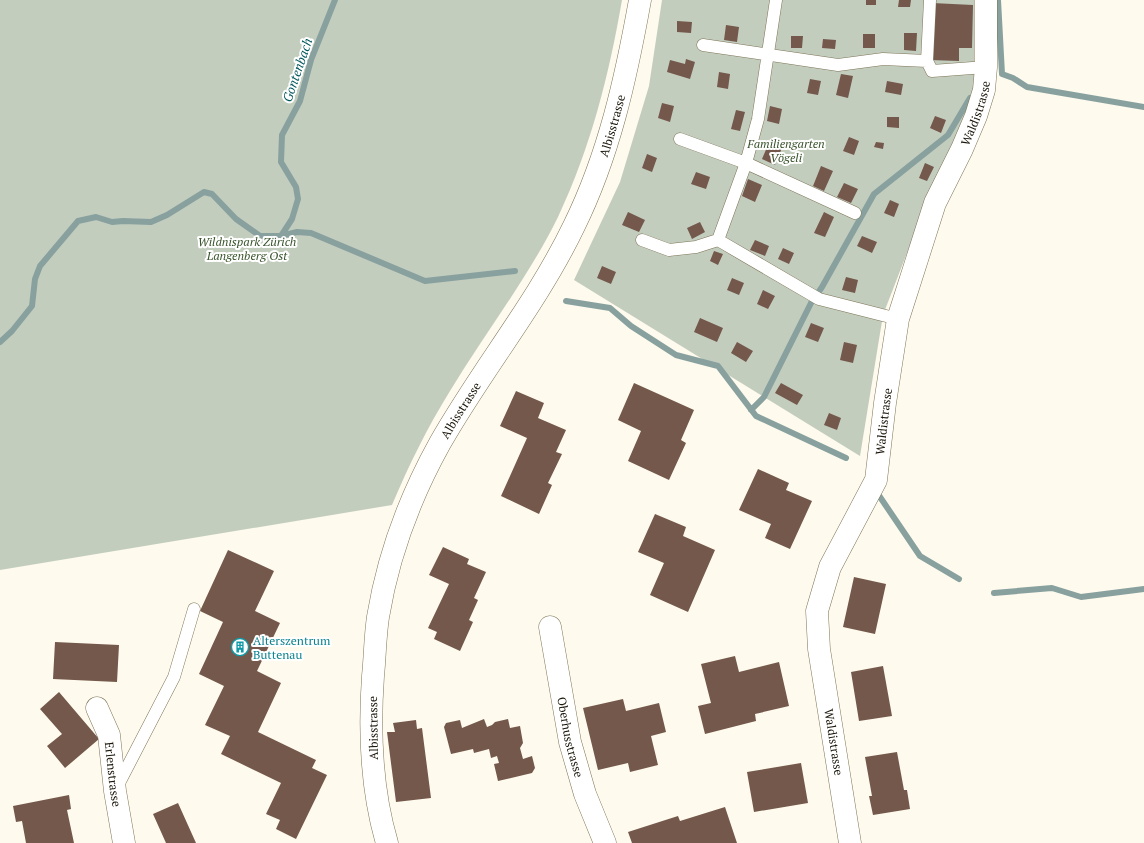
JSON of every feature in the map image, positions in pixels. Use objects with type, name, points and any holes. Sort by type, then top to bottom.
[{"type":"street","name":"Albisstrasse","points":[[387,843],[378,800],[372,760],[370,716],[377,620],[386,576],[410,506],[440,442],[544,281],[574,226],[598,168],[613,125],[628,62],[640,0]]},
{"type":"street","name":"Waldistrasse","points":[[850,843],[819,649],[816,611],[830,567],[876,480],[885,402],[898,319],[935,203],[962,150],[976,116],[984,90],[986,67],[986,0]]},
{"type":"street","name":"Oberhusstrasse","points":[[550,627],[570,742],[585,794],[605,843]]},
{"type":"street","name":"Erlenstrasse","points":[[97,708],[109,735],[115,791],[124,843]]},
{"type":"lane","points":[[718,240],[746,162],[758,118],[776,0]]},
{"type":"lane","points":[[930,0],[927,61],[932,71],[986,67]]},
{"type":"lane","points":[[703,45],[838,65],[883,59],[927,61]]},
{"type":"lane","points":[[680,139],[746,162],[855,212]]},
{"type":"lane","points":[[642,240],[670,250],[696,247],[718,240],[815,297],[898,319]]},
{"type":"lane","points":[[115,791],[174,676],[194,609]]},
{"type":"green space","name":"Wildnispark Zürich Langenberg Ost","points":[[0,0],[622,0],[598,110],[570,191],[558,217],[533,262],[463,369],[434,419],[392,505],[0,570]]},
{"type":"green space","name":"Familiengarten Vögeli","points":[[662,0],[974,0],[974,95],[929,196],[883,315],[860,456],[574,280],[620,182],[649,86]]},
{"type":"building","points":[[866,0],[876,0],[876,5],[866,5]]},
{"type":"building","points":[[899,0],[911,0],[910,7],[898,7]]},
{"type":"building","points":[[932,3],[973,5],[972,48],[959,48],[959,61],[930,60]]},
{"type":"building","points":[[677,21],[692,22],[691,33],[677,32]]},
{"type":"building","points":[[726,25],[739,27],[737,42],[724,40]]},
{"type":"building","points":[[904,33],[917,33],[916,51],[904,50]]},
{"type":"building","points":[[863,34],[875,34],[875,48],[863,48]]},
{"type":"building","points":[[791,36],[803,36],[802,48],[791,48]]},
{"type":"building","points":[[823,39],[836,40],[835,49],[822,48]]},
{"type":"building","points":[[686,59],[695,62],[690,79],[667,72],[670,60],[685,64]]},
{"type":"building","points":[[719,72],[730,74],[728,89],[717,87]]},
{"type":"building","points":[[841,74],[853,76],[848,98],[836,95]]},
{"type":"building","points":[[810,79],[821,81],[818,95],[807,93]]},
{"type":"building","points":[[887,81],[903,84],[901,95],[885,92]]},
{"type":"building","points":[[662,103],[674,106],[670,122],[658,118]]},
{"type":"building","points":[[770,106],[782,109],[779,124],[767,121]]},
{"type":"building","points":[[736,110],[745,112],[740,131],[731,129]]},
{"type":"building","points":[[935,116],[946,120],[941,133],[930,128]]},
{"type":"building","points":[[887,117],[899,117],[899,128],[887,127]]},
{"type":"building","points":[[849,137],[859,141],[854,155],[843,151]]},
{"type":"building","points":[[771,138],[784,143],[775,165],[762,159]]},
{"type":"building","points":[[876,142],[884,143],[883,149],[874,147]]},
{"type":"building","points":[[647,154],[657,158],[652,172],[642,168]]},
{"type":"building","points":[[925,163],[934,167],[927,181],[919,178]]},
{"type":"building","points":[[821,166],[833,171],[824,191],[813,186]]},
{"type":"building","points":[[696,172],[710,177],[706,189],[691,184]]},
{"type":"building","points":[[748,179],[762,185],[755,202],[742,196]]},
{"type":"building","points":[[844,183],[858,189],[851,203],[837,197]]},
{"type":"building","points":[[890,200],[899,204],[894,217],[884,213]]},
{"type":"building","points":[[628,212],[645,220],[639,232],[622,225]]},
{"type":"building","points":[[824,212],[834,217],[825,237],[814,233]]},
{"type":"building","points":[[700,222],[705,232],[692,239],[687,228]]},
{"type":"building","points":[[862,236],[877,242],[872,253],[857,246]]},
{"type":"building","points":[[755,240],[769,246],[765,256],[750,250]]},
{"type":"building","points":[[783,248],[794,253],[789,264],[778,259]]},
{"type":"building","points":[[714,251],[723,254],[718,265],[710,261]]},
{"type":"building","points":[[602,266],[616,272],[611,284],[597,278]]},
{"type":"building","points":[[846,277],[858,280],[855,293],[842,290]]},
{"type":"building","points":[[732,278],[744,283],[739,295],[727,290]]},
{"type":"building","points":[[763,290],[775,296],[768,309],[757,304]]},
{"type":"building","points":[[700,318],[723,328],[717,342],[694,332]]},
{"type":"building","points":[[811,323],[824,328],[818,342],[805,337]]},
{"type":"building","points":[[737,342],[753,351],[746,362],[731,353]]},
{"type":"building","points":[[844,342],[857,345],[853,363],[840,360]]},
{"type":"building","points":[[634,383],[694,410],[681,440],[686,443],[669,480],[628,461],[641,431],[618,420]]},
{"type":"building","points":[[781,383],[803,395],[797,405],[775,393]]},
{"type":"building","points":[[516,391],[544,403],[538,418],[566,430],[556,452],[562,454],[548,483],[552,485],[539,514],[501,496],[527,438],[500,426]]},
{"type":"building","points":[[829,413],[841,418],[837,430],[824,425]]},
{"type":"building","points":[[758,469],[789,483],[786,490],[812,501],[790,549],[765,538],[771,524],[739,510]]},
{"type":"building","points":[[655,514],[686,527],[683,536],[715,550],[688,612],[650,595],[664,563],[638,552]]},
{"type":"building","points":[[443,547],[469,559],[467,564],[486,572],[474,598],[478,600],[469,620],[473,622],[460,651],[434,639],[437,632],[428,628],[449,584],[429,575]]},
{"type":"building","points":[[228,550],[274,571],[255,611],[280,623],[257,671],[281,683],[258,732],[316,760],[312,768],[327,775],[296,839],[276,829],[280,820],[266,814],[281,783],[221,754],[230,736],[205,725],[224,686],[199,674],[223,622],[200,611]]},
{"type":"building","points":[[854,577],[886,584],[875,634],[843,627]]},
{"type":"building","points":[[55,642],[119,645],[117,682],[53,679]]},
{"type":"building","points":[[735,656],[739,672],[779,662],[789,706],[755,714],[756,721],[705,734],[698,706],[711,703],[701,664]]},
{"type":"building","points":[[883,666],[892,716],[859,721],[851,672]]},
{"type":"building","points":[[59,692],[99,739],[65,768],[47,746],[62,734],[40,709]]},
{"type":"building","points":[[623,699],[626,711],[659,703],[666,732],[651,736],[658,765],[630,772],[628,763],[598,770],[583,708]]},
{"type":"building","points":[[484,719],[487,727],[495,722],[508,719],[510,728],[520,726],[523,743],[520,748],[523,759],[532,756],[535,768],[532,773],[498,781],[494,764],[499,763],[497,756],[491,758],[489,749],[474,753],[473,749],[451,754],[444,727],[446,723],[460,720],[462,728]]},
{"type":"building","points":[[416,720],[417,729],[422,728],[431,798],[396,802],[387,732],[395,732],[393,723]]},
{"type":"building","points":[[897,752],[904,790],[907,790],[910,809],[873,815],[869,796],[872,796],[865,757]]},
{"type":"building","points":[[801,763],[808,803],[754,812],[747,772]]},
{"type":"building","points":[[69,795],[71,809],[67,810],[74,843],[26,843],[22,821],[16,822],[13,806]]},
{"type":"building","points":[[178,803],[196,843],[166,843],[153,814]]},
{"type":"building","points":[[725,807],[737,843],[632,843],[628,832],[678,816],[680,821]]},
{"type":"waterway","name":"Gontenbach","points":[[281,236],[292,219],[298,199],[296,187],[281,162],[282,135],[300,101],[311,60],[335,0]]},
{"type":"waterway","points":[[998,0],[1002,74],[1013,78],[1027,87],[1144,107]]},
{"type":"waterway","points":[[751,410],[764,397],[811,303],[822,287],[874,194],[948,135],[970,98]]},
{"type":"waterway","name":"Gontenbach","points":[[0,342],[12,331],[32,306],[35,279],[40,266],[78,221],[96,217],[112,222],[151,222],[167,215],[204,192],[212,194],[236,219],[260,236],[281,236],[297,232],[311,233],[425,281],[515,271]]},
{"type":"waterway","points":[[566,301],[610,308],[631,326],[676,355],[718,366],[756,416],[846,458]]},
{"type":"waterway","points":[[880,497],[920,556],[959,579]]},
{"type":"waterway","points":[[994,593],[1052,588],[1081,597],[1144,589]]},
{"type":"place","name":"Alterszentrum Buttenau","points":[[240,647]]}]
